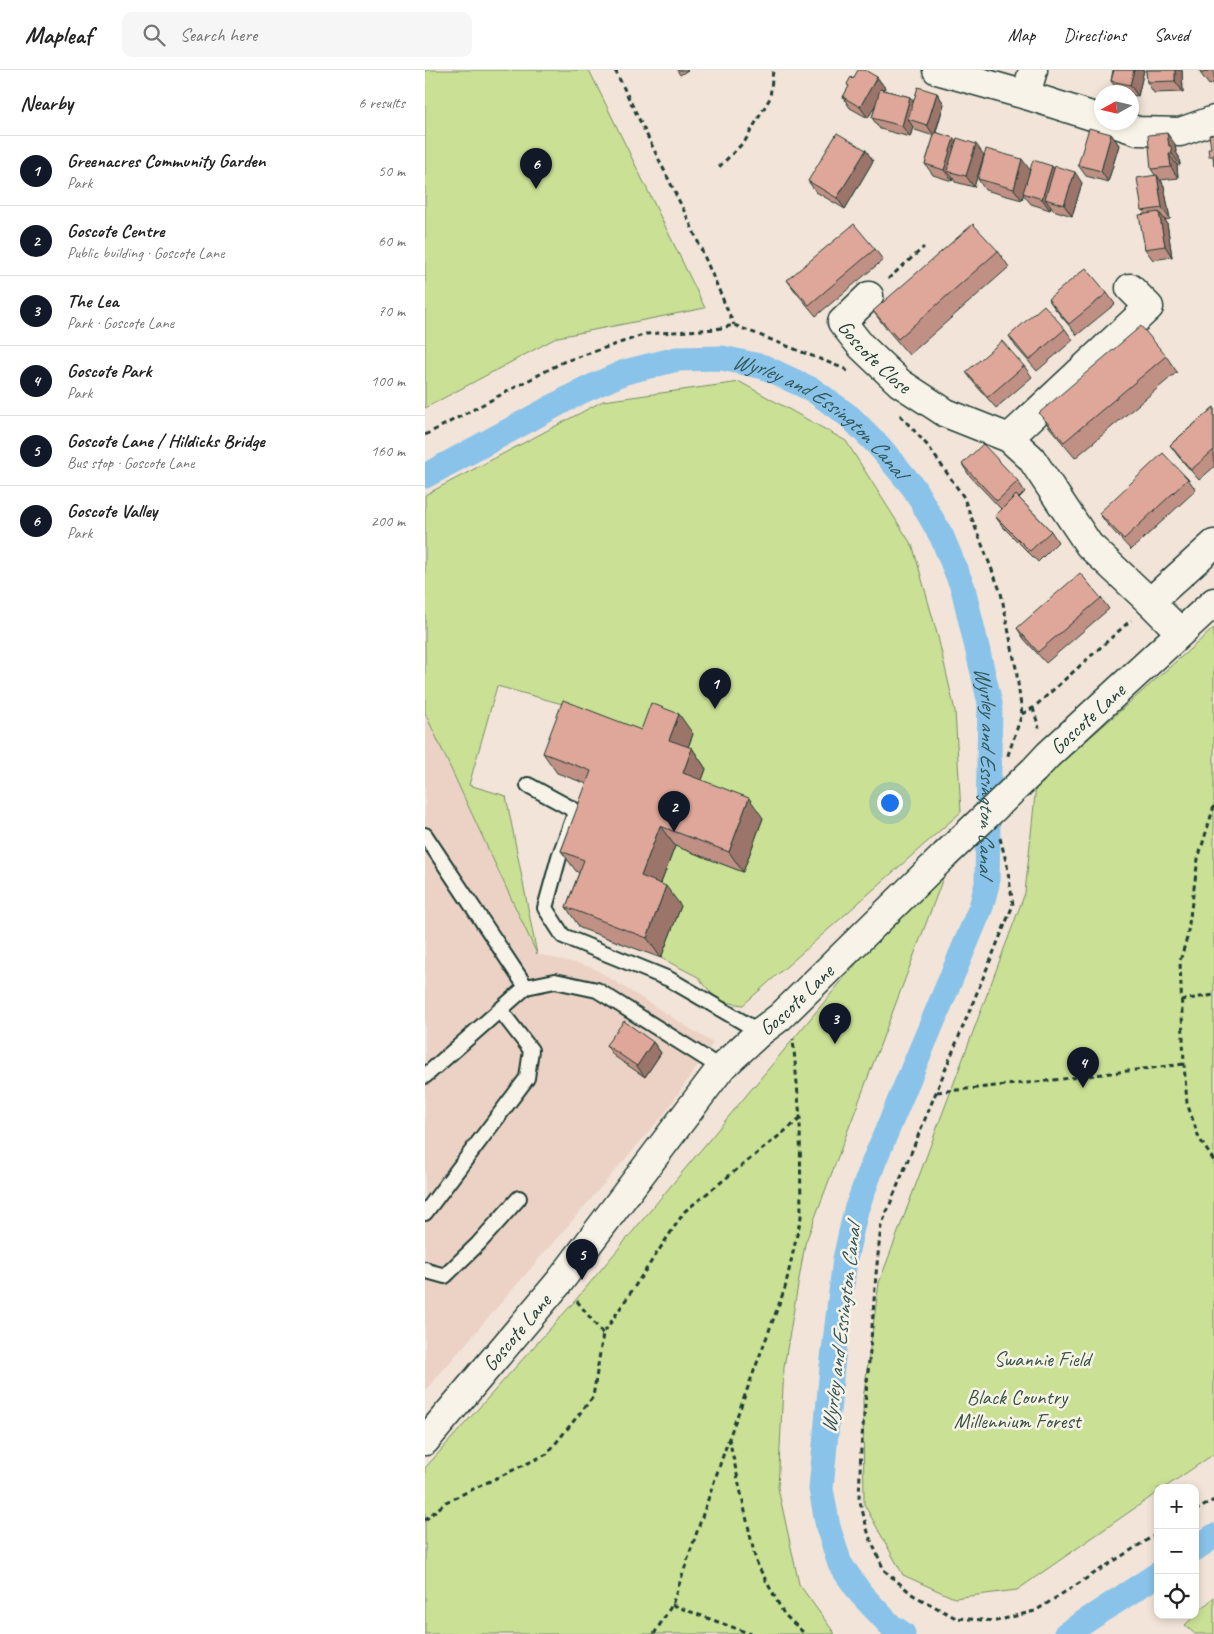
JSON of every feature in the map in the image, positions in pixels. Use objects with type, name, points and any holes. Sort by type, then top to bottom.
[{"type":"street","points":[[937,70],[1030,82],[1094,115]]},
{"type":"street","points":[[1135,130],[1180,132],[1214,120]]},
{"type":"street","points":[[1009,438],[1149,307],[1130,288]]},
{"type":"street","name":"Goscote Close","points":[[869,296],[842,322],[861,346],[900,383],[946,413],[1009,438],[1031,458],[1089,545],[1180,632]]},
{"type":"street","points":[[1150,602],[1214,544]]},
{"type":"street","name":"Goscote Lane","points":[[425,1441],[560,1281],[721,1068],[770,1025],[1048,755],[1214,602]]},
{"type":"lane","points":[[528,786],[576,811],[559,857],[545,908],[563,936],[669,979],[770,1025]]},
{"type":"lane","points":[[425,835],[526,987]]},
{"type":"lane","points":[[425,1076],[526,987],[555,981],[597,990],[721,1068]]},
{"type":"lane","points":[[425,1213],[527,1078],[531,1050],[500,1010]]},
{"type":"lane","points":[[425,1269],[445,1276],[478,1244],[519,1198]]},
{"type":"path","points":[[615,70],[689,221],[734,325]]},
{"type":"path","points":[[719,167],[745,141],[770,98],[773,70]]},
{"type":"path","name":"Goscote Close","points":[[869,296],[924,247]]},
{"type":"path","points":[[425,435],[563,362],[646,334],[716,329],[734,325],[845,369],[852,376]]},
{"type":"path","points":[[898,414],[927,446],[963,496],[1001,593],[1016,668],[1022,714],[1005,765]]},
{"type":"path","points":[[1022,714],[1033,708],[1150,602]]},
{"type":"path","points":[[1214,806],[1198,859],[1187,938],[1180,961],[1187,1103],[1199,1138],[1214,1161]]},
{"type":"path","points":[[999,835],[1007,865],[1013,905],[881,1226],[875,1274],[872,1332],[861,1448],[859,1498],[869,1536],[884,1570],[913,1595],[956,1618],[996,1621],[1035,1611],[1154,1536]]},
{"type":"path","points":[[1181,1000],[1214,995]]},
{"type":"path","points":[[654,1634],[672,1605],[729,1438],[785,1288],[801,1218],[800,1118],[793,1040],[770,1025]]},
{"type":"path","points":[[937,1092],[1184,1064]]},
{"type":"path","points":[[425,1520],[446,1502],[547,1454],[593,1396],[603,1334],[685,1211],[800,1118]]},
{"type":"path","points":[[560,1281],[603,1334]]},
{"type":"path","points":[[729,1438],[756,1562],[784,1614],[805,1634]]},
{"type":"path","points":[[1199,1509],[1214,1500]]},
{"type":"path","points":[[672,1605],[751,1634]]},
{"type":"shaded area","points":[[425,713],[537,954],[592,967],[713,1043],[665,1113],[425,1391]]},
{"type":"green space","points":[[425,70],[589,70],[705,308],[558,337],[425,408]]},
{"type":"green space","points":[[740,382],[846,441],[913,547],[938,637],[955,711],[961,812],[743,1005],[718,1001],[698,977],[661,958],[656,896],[675,846],[743,872],[697,793],[683,760],[693,734],[655,750],[566,705],[497,686],[469,785],[506,796],[537,954],[425,713],[425,495],[603,401]]},
{"type":"green space","name":"Swannie Field","points":[[1214,628],[1214,1454],[1170,1484],[1154,1484],[1154,1495],[1017,1590],[954,1598],[903,1575],[864,1504],[863,1399],[879,1283],[1025,893],[1036,785]]},
{"type":"green space","points":[[956,844],[805,1244],[784,1367],[778,1488],[799,1584],[835,1634],[425,1634],[425,1468],[574,1302]]},
{"type":"green space","points":[[1214,1597],[1214,1634],[1195,1634],[1185,1625],[1191,1619],[1199,1619],[1199,1611]]},
{"type":"building","points":[[858,70],[865,70],[877,77],[860,107],[843,97],[849,86],[847,84],[851,77],[853,79]]},
{"type":"building","points":[[1114,70],[1134,70],[1130,85],[1111,81]]},
{"type":"building","points":[[1146,70],[1175,70],[1175,81],[1147,82]]},
{"type":"building","points":[[1200,70],[1210,70],[1201,74]]},
{"type":"building","points":[[918,87],[937,93],[927,125],[908,119]]},
{"type":"building","points":[[880,89],[910,97],[902,126],[872,118]]},
{"type":"building","points":[[1089,128],[1111,134],[1101,171],[1078,165]]},
{"type":"building","points":[[935,132],[954,138],[944,170],[925,164]]},
{"type":"building","points":[[837,133],[866,150],[837,198],[808,181]]},
{"type":"building","points":[[1167,133],[1172,154],[1169,154],[1171,167],[1151,169],[1148,135]]},
{"type":"building","points":[[1214,134],[1214,166],[1213,156],[1209,156],[1208,148],[1211,148],[1209,135]]},
{"type":"building","points":[[957,138],[976,144],[966,176],[947,171]]},
{"type":"building","points":[[986,149],[1022,159],[1014,189],[978,179]]},
{"type":"building","points":[[1033,160],[1052,166],[1042,199],[1023,193]]},
{"type":"building","points":[[1055,166],[1075,172],[1064,205],[1045,199]]},
{"type":"building","points":[[1157,175],[1162,208],[1142,211],[1137,178]]},
{"type":"building","points":[[1159,212],[1165,246],[1145,249],[1139,215]]},
{"type":"building","points":[[854,224],[875,249],[809,305],[787,280]]},
{"type":"building","points":[[973,224],[998,251],[898,339],[873,311]]},
{"type":"building","points":[[1086,268],[1107,293],[1069,324],[1048,299]]},
{"type":"building","points":[[1044,305],[1065,329],[1029,360],[1009,336]]},
{"type":"building","points":[[1141,326],[1166,356],[1064,442],[1039,413]]},
{"type":"building","points":[[1002,341],[1024,366],[988,397],[966,372]]},
{"type":"building","points":[[1214,407],[1214,450],[1191,470],[1170,445]]},
{"type":"building","points":[[983,444],[1018,481],[997,501],[962,464]]},
{"type":"building","points":[[1163,453],[1188,479],[1124,539],[1099,513]]},
{"type":"building","points":[[1016,495],[1051,531],[1030,551],[995,516]]},
{"type":"building","points":[[1080,573],[1101,598],[1038,652],[1017,628]]},
{"type":"building","points":[[563,700],[641,730],[651,703],[679,714],[669,740],[692,748],[683,773],[749,798],[729,852],[660,826],[641,876],[666,886],[647,938],[566,907],[584,860],[561,851],[591,771],[543,753]]},
{"type":"building","points":[[624,1021],[653,1042],[637,1066],[606,1045]]},
{"type":"waterway","name":"Wyrley and Essington Canal","points":[[425,476],[580,392],[625,372],[677,359],[722,358],[764,367],[813,390],[850,417],[879,446],[914,488],[942,537],[963,588],[990,703],[987,884],[981,907],[875,1159],[856,1210],[845,1259],[832,1367],[821,1489],[828,1527],[840,1564],[861,1594],[891,1626],[903,1634]]},
{"type":"waterway","name":"Wyrley and Essington Canal","points":[[1199,1546],[1214,1536]]},
{"type":"waterway","name":"Wyrley and Essington Canal","points":[[1066,1634],[1154,1577]]},
{"type":"place","name":"Goscote Valley","points":[[536,189]]},
{"type":"place","name":"Greenacres Community Garden","points":[[715,709]]},
{"type":"place","name":"Goscote Centre","points":[[674,832]]},
{"type":"place","name":"The Lea","points":[[835,1044]]},
{"type":"place","name":"Goscote Park","points":[[1083,1088]]},
{"type":"place","name":"Goscote Lane / Hildicks Bridge","points":[[582,1280]]},
{"type":"park label","name":"Black Country Millennium Forest","points":[[1017,1409]]}]
